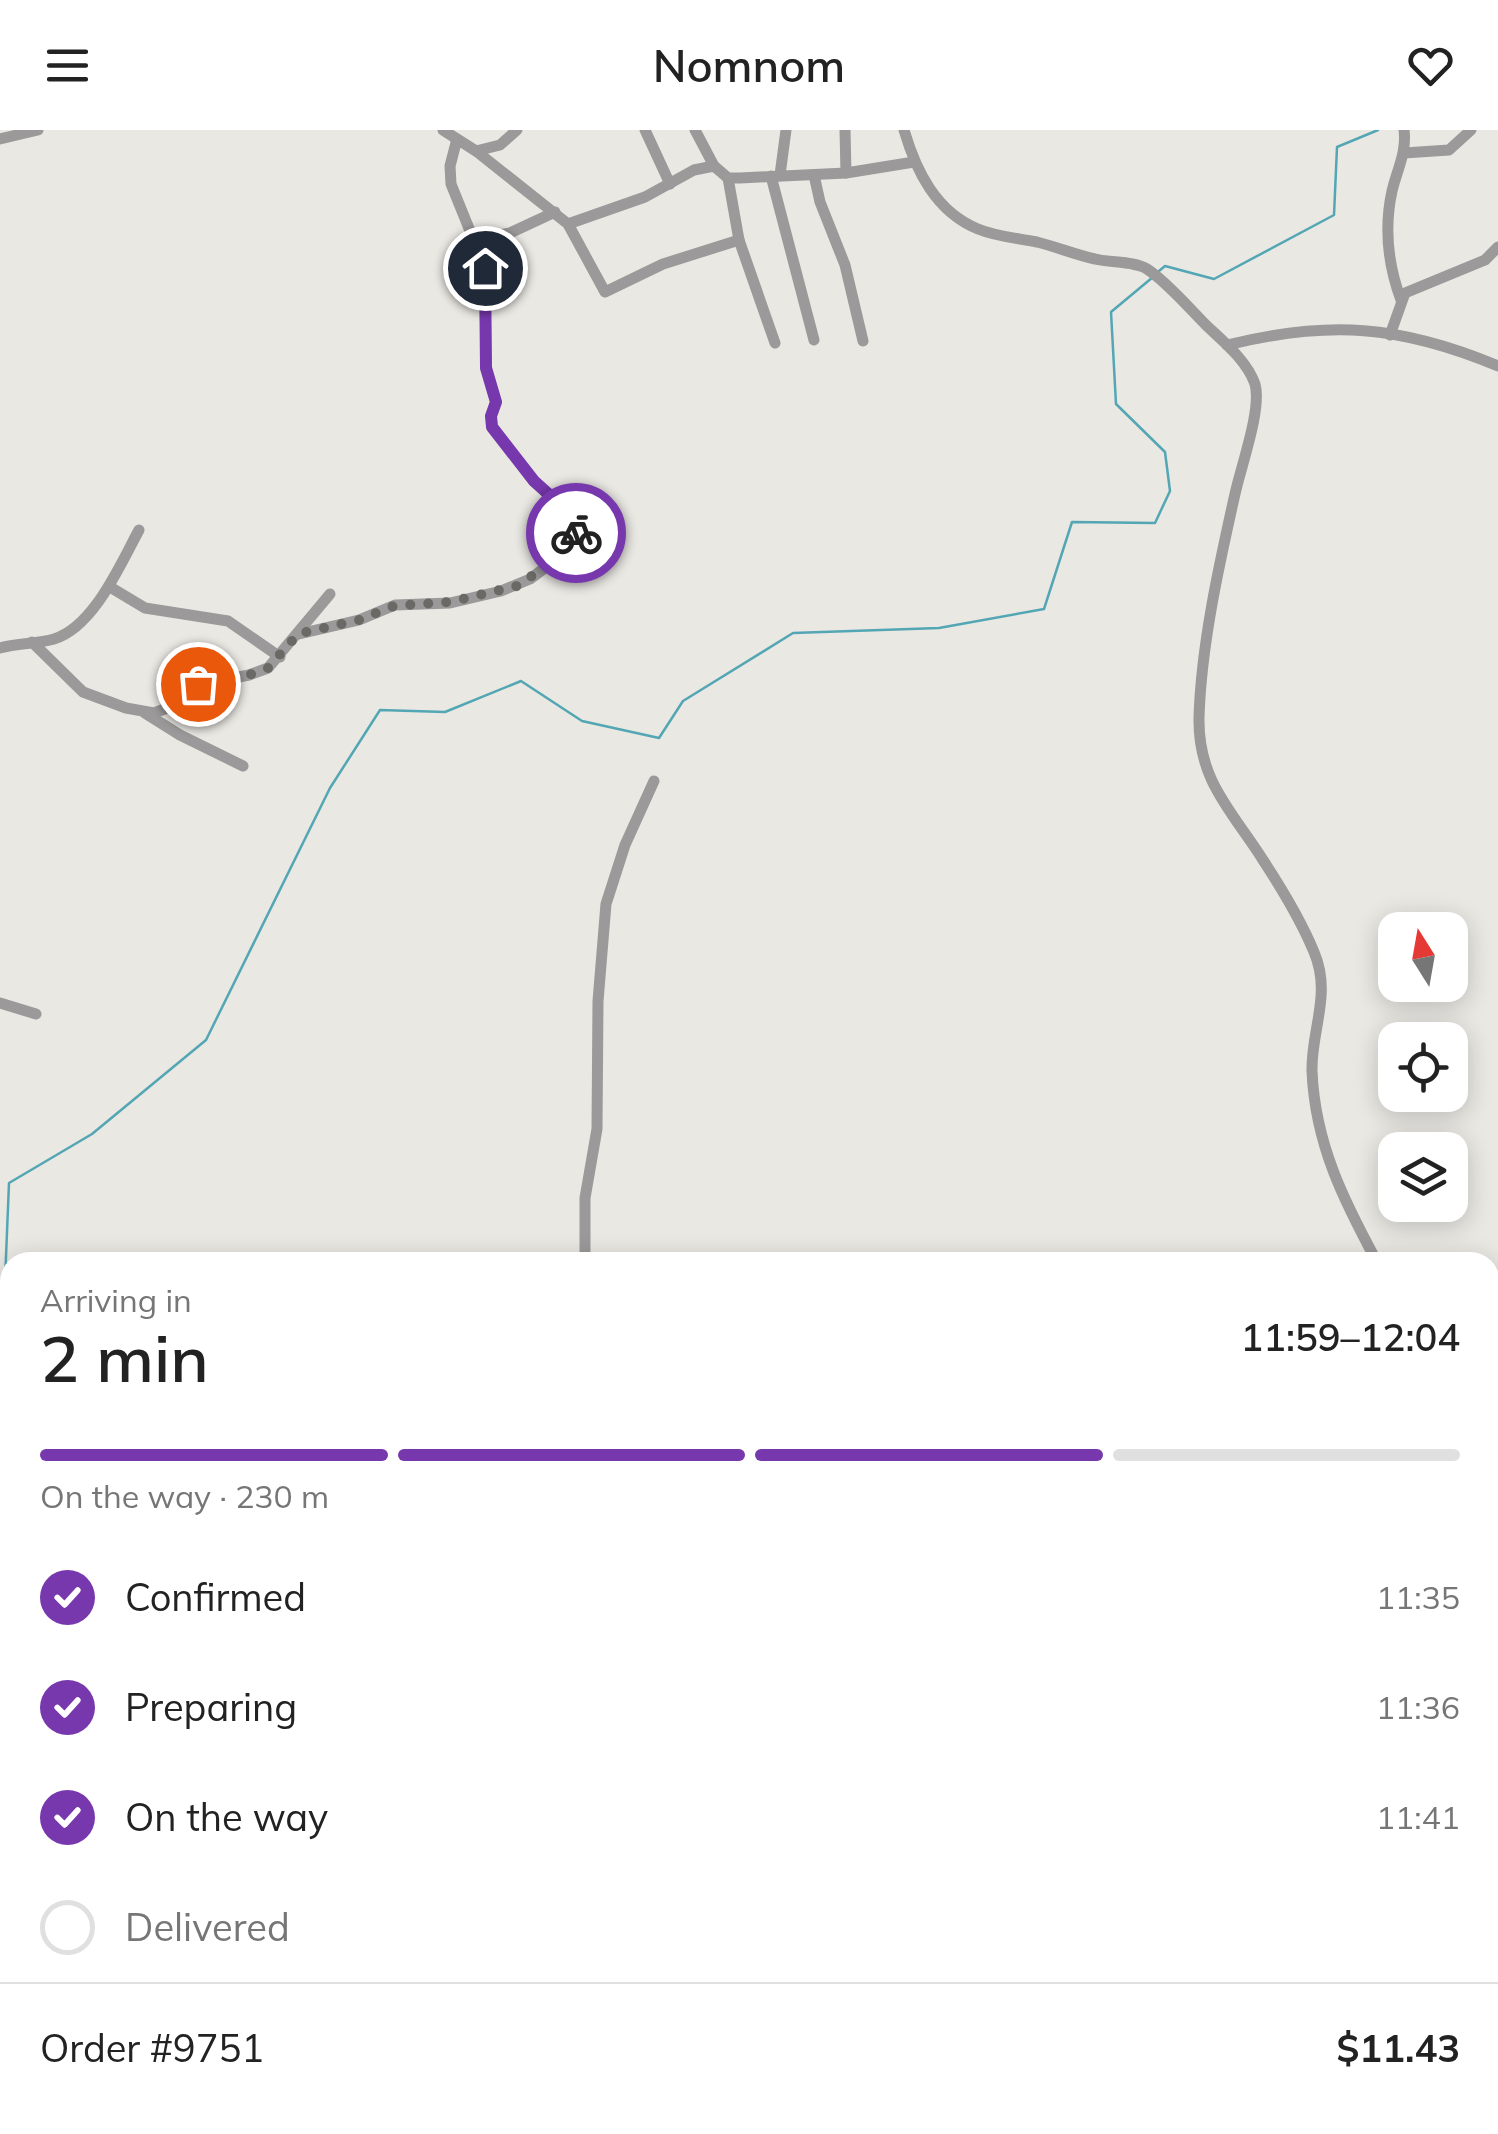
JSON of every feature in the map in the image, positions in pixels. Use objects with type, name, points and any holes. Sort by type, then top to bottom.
[{"type":"street","points":[[0,139],[38,130]]},
{"type":"street","points":[[444,130],[568,224],[605,292],[680,258],[739,240]]},
{"type":"street","points":[[476,151],[500,145],[517,130]]},
{"type":"street","points":[[645,130],[670,184]]},
{"type":"street","points":[[695,130],[714,166],[728,178],[739,240],[775,344]]},
{"type":"street","points":[[786,130],[776,176],[814,340]]},
{"type":"street","points":[[845,130],[846,172]]},
{"type":"street","points":[[904,130],[914,162],[941,204],[975,228],[1096,259],[1144,266],[1245,365],[1257,396],[1206,642],[1199,736],[1214,790],[1262,858],[1316,955],[1322,1005],[1312,1070],[1328,1155],[1336,1183],[1373,1252]]},
{"type":"street","points":[[1400,300],[1387,224],[1404,153],[1404,130]]},
{"type":"street","points":[[1404,153],[1449,150],[1471,130]]},
{"type":"street","points":[[298,634],[359,620],[394,606],[450,602],[501,591],[530,578],[578,543],[566,510],[534,481],[492,427],[496,402],[486,368],[487,284],[476,240],[451,184],[450,166],[457,139]]},
{"type":"street","points":[[494,166],[500,145]]},
{"type":"street","points":[[728,178],[814,175],[914,162]]},
{"type":"street","points":[[568,224],[645,197],[694,170],[714,166]]},
{"type":"street","points":[[814,175],[820,202],[845,266],[864,341]]},
{"type":"street","points":[[476,240],[510,233],[555,212]]},
{"type":"street","points":[[1390,335],[1400,300],[1411,289],[1485,260],[1498,247]]},
{"type":"street","points":[[1227,345],[1322,328],[1432,341],[1498,366]]},
{"type":"street","points":[[0,648],[54,639],[67,633],[110,587],[139,530]]},
{"type":"street","points":[[110,587],[145,608],[228,620],[280,657]]},
{"type":"street","points":[[144,713],[170,708],[198,684],[268,668],[330,594]]},
{"type":"street","points":[[32,642],[82,692],[144,713],[243,766]]},
{"type":"street","points":[[585,1252],[584,1198],[597,1129],[598,1002],[606,904],[625,846],[654,782]]},
{"type":"street","points":[[0,1003],[36,1014]]},
{"type":"waterway","points":[[1159,271],[1165,266],[1214,279],[1334,215],[1337,147],[1378,130]]},
{"type":"waterway","points":[[6,1252],[9,1183],[92,1134],[206,1040],[330,788],[380,710],[445,712],[521,681],[582,721],[659,738],[683,701],[793,633],[939,628],[1044,609],[1072,522],[1155,523],[1170,491],[1165,452],[1116,404],[1111,312],[1153,277]]},
{"type":"way so far","points":[[198,684],[268,668],[298,634],[359,620],[394,606],[438,604],[517,586],[575,547],[576,533]]},
{"type":"route","points":[[485,268],[486,368],[496,402],[492,427],[534,481],[566,510],[576,533]]}]
